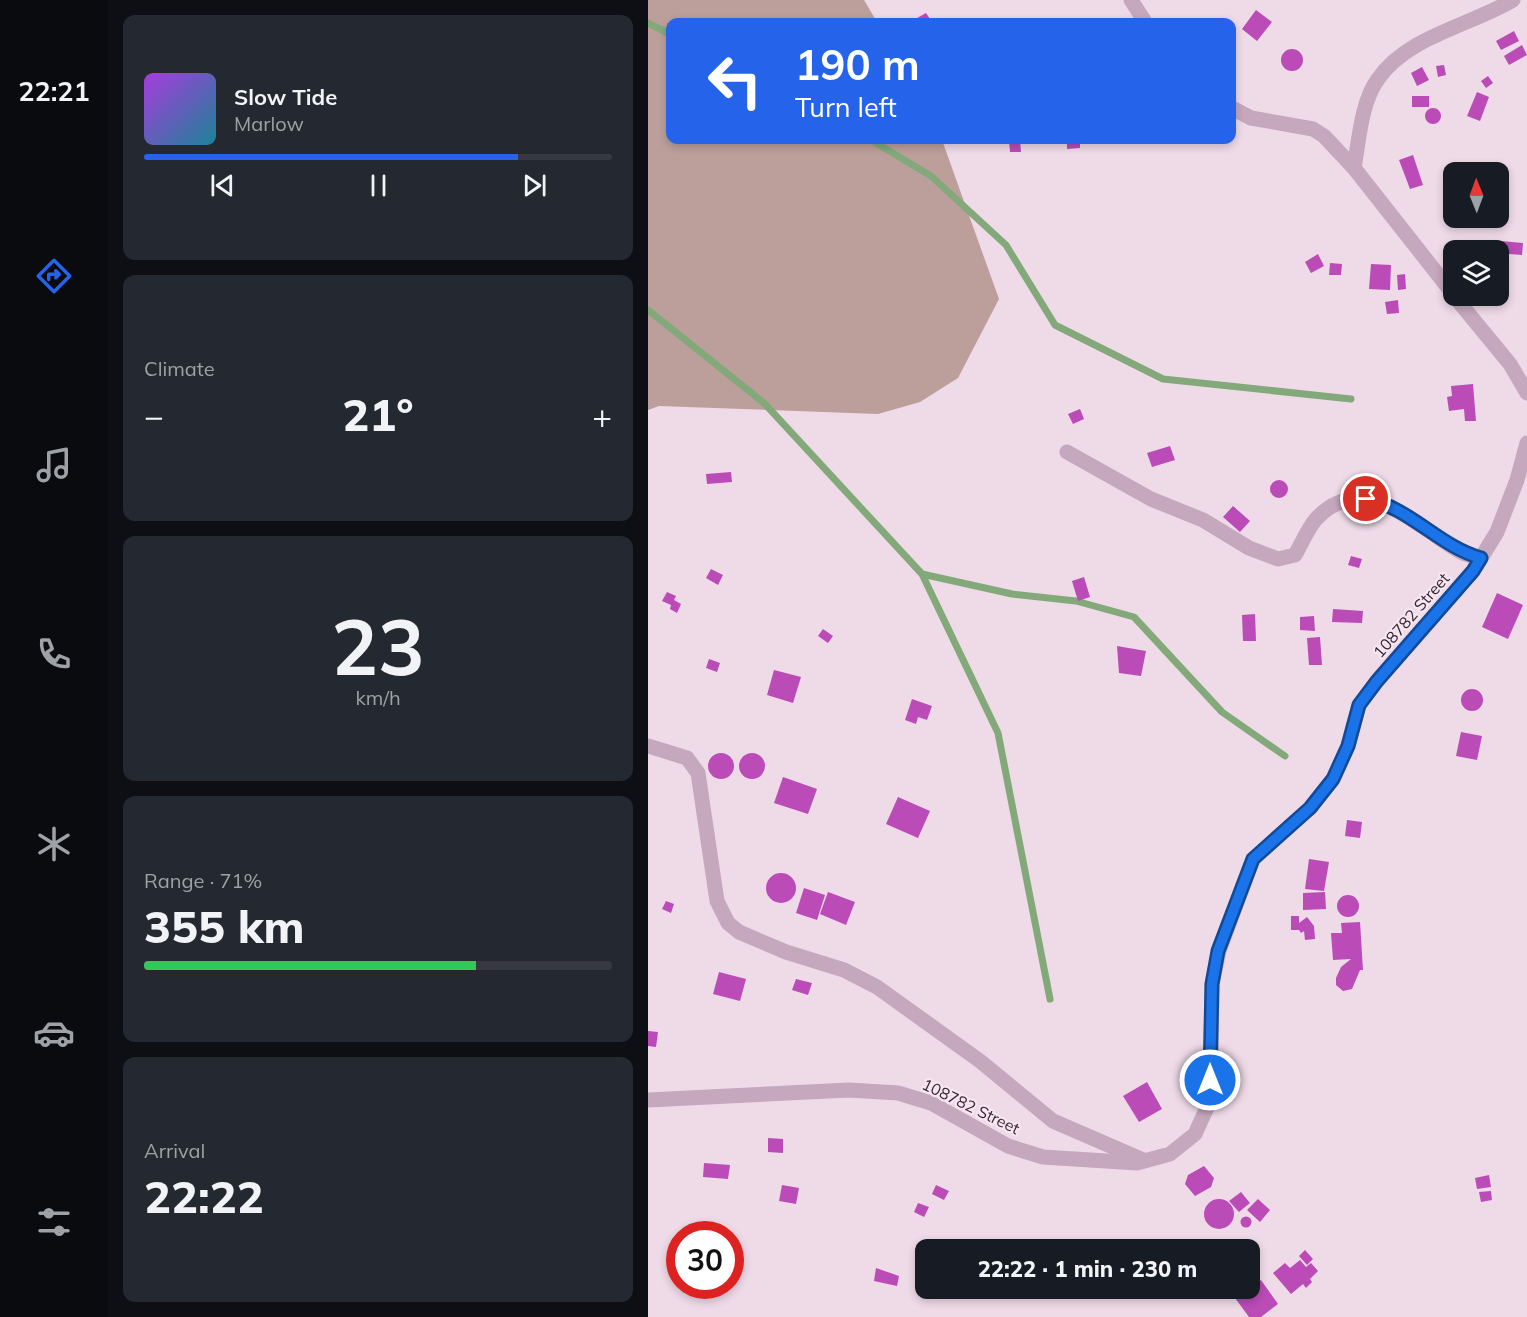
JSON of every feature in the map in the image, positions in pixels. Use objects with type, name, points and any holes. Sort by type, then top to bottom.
[{"type":"street","points":[[1131,0],[1142,18]]},
{"type":"street","points":[[1354,168],[1366,109],[1377,79],[1399,56],[1416,45],[1513,0]]},
{"type":"street","points":[[1236,110],[1251,118],[1319,132],[1354,168],[1443,281]]},
{"type":"street","points":[[1463,306],[1510,364],[1527,393]]},
{"type":"street","name":"108782 Street","points":[[648,1100],[849,1090],[898,1093],[931,1103],[1008,1146],[1043,1157],[1137,1163],[1170,1154],[1195,1134],[1210,1101],[1212,984],[1218,951],[1253,859],[1310,808],[1333,779],[1348,746],[1359,705],[1377,681],[1466,579],[1481,558],[1497,532],[1517,480],[1527,443]]},
{"type":"street","points":[[1066,452],[1151,499],[1203,520],[1249,548],[1278,559],[1295,555],[1312,525],[1325,512],[1340,504],[1366,499],[1404,512],[1461,553],[1481,558]]},
{"type":"street","points":[[648,746],[687,758],[698,773],[717,901],[728,923],[739,932],[786,952],[834,966],[877,987],[980,1061],[1053,1122],[1146,1161]]},
{"type":"shaded area","points":[[648,0],[864,0],[875,18],[666,18],[666,144],[943,144],[999,299],[958,378],[920,402],[878,414],[659,406],[648,410]]},
{"type":"building","points":[[1256,10],[1272,22],[1257,41],[1242,29]]},
{"type":"building","points":[[926,13],[929,18],[917,18]]},
{"type":"building","points":[[1514,31],[1519,41],[1501,50],[1496,41]]},
{"type":"building","points":[[1522,45],[1527,55],[1509,65],[1504,56]]},
{"type":"building","points":[[1292,49],[1300,52],[1303,60],[1300,68],[1292,71],[1284,68],[1281,60],[1284,52]]},
{"type":"building","points":[[1444,65],[1446,75],[1438,77],[1436,66]]},
{"type":"building","points":[[1422,67],[1429,80],[1417,86],[1411,73]]},
{"type":"building","points":[[1488,76],[1493,83],[1486,88],[1481,81]]},
{"type":"building","points":[[1477,92],[1489,97],[1480,121],[1467,116]]},
{"type":"building","points":[[1412,96],[1429,96],[1429,107],[1412,107]]},
{"type":"building","points":[[1430,108],[1436,108],[1441,116],[1439,122],[1430,124],[1425,119],[1425,113]]},
{"type":"building","points":[[1009,144],[1020,144],[1021,152],[1010,152]]},
{"type":"building","points":[[1067,144],[1080,144],[1080,148],[1067,149]]},
{"type":"building","points":[[1413,155],[1423,185],[1410,189],[1399,160]]},
{"type":"building","points":[[1509,242],[1523,243],[1522,255],[1509,254]]},
{"type":"building","points":[[1318,254],[1324,266],[1311,273],[1305,262]]},
{"type":"building","points":[[1330,263],[1342,264],[1341,275],[1329,275]]},
{"type":"building","points":[[1371,264],[1391,265],[1390,290],[1369,289]]},
{"type":"building","points":[[1405,274],[1406,289],[1398,290],[1397,275]]},
{"type":"building","points":[[1398,300],[1399,313],[1387,314],[1385,302]]},
{"type":"building","points":[[1473,384],[1476,421],[1465,421],[1464,409],[1449,411],[1447,397],[1452,396],[1451,386]]},
{"type":"building","points":[[1080,409],[1084,419],[1073,424],[1068,414]]},
{"type":"building","points":[[1170,446],[1175,460],[1152,467],[1147,453]]},
{"type":"building","points":[[731,472],[732,482],[707,484],[706,474]]},
{"type":"building","points":[[1279,480],[1285,483],[1288,489],[1285,495],[1279,498],[1273,495],[1270,489],[1273,483]]},
{"type":"building","points":[[1233,506],[1250,521],[1240,532],[1223,517]]},
{"type":"building","points":[[1351,556],[1362,559],[1359,568],[1348,565]]},
{"type":"building","points":[[711,569],[723,575],[718,585],[706,578]]},
{"type":"building","points":[[1084,577],[1090,597],[1078,601],[1072,581]]},
{"type":"building","points":[[667,592],[676,596],[674,600],[681,604],[677,613],[670,609],[671,605],[662,601]]},
{"type":"building","points":[[1497,593],[1523,605],[1508,639],[1482,627]]},
{"type":"building","points":[[1333,609],[1363,611],[1362,623],[1332,622]]},
{"type":"building","points":[[1255,614],[1256,641],[1243,641],[1242,615]]},
{"type":"building","points":[[1314,616],[1315,631],[1300,630],[1300,617]]},
{"type":"building","points":[[823,629],[833,636],[828,643],[818,636]]},
{"type":"building","points":[[1320,637],[1322,665],[1309,665],[1307,638]]},
{"type":"building","points":[[1117,646],[1146,651],[1141,676],[1119,673]]},
{"type":"building","points":[[709,659],[720,663],[717,672],[706,668]]},
{"type":"building","points":[[774,670],[801,677],[793,703],[767,695]]},
{"type":"building","points":[[1468,689],[1476,689],[1483,696],[1483,704],[1476,711],[1468,711],[1461,704],[1461,696]]},
{"type":"building","points":[[912,699],[932,706],[927,720],[918,717],[916,724],[905,720]]},
{"type":"building","points":[[1461,732],[1482,736],[1477,760],[1456,756]]},
{"type":"building","points":[[721,753],[730,757],[734,766],[730,775],[721,779],[712,775],[708,766],[712,757]]},
{"type":"building","points":[[752,753],[761,757],[765,766],[761,775],[752,779],[743,775],[739,766],[743,757]]},
{"type":"building","points":[[783,777],[817,789],[808,814],[774,803]]},
{"type":"building","points":[[898,797],[930,811],[918,838],[886,824]]},
{"type":"building","points":[[1347,820],[1362,822],[1360,838],[1345,836]]},
{"type":"building","points":[[1309,859],[1329,862],[1324,891],[1305,889]]},
{"type":"building","points":[[781,873],[792,877],[796,888],[792,899],[781,903],[770,899],[766,888],[770,877]]},
{"type":"building","points":[[804,888],[825,895],[817,920],[796,913]]},
{"type":"building","points":[[828,892],[855,902],[846,925],[820,914]]},
{"type":"building","points":[[1325,892],[1326,909],[1303,910],[1303,893]]},
{"type":"building","points":[[1348,895],[1356,898],[1359,906],[1356,914],[1348,917],[1340,914],[1337,906],[1340,898]]},
{"type":"building","points":[[666,901],[674,904],[671,913],[662,909]]},
{"type":"building","points":[[1291,916],[1299,916],[1299,923],[1307,917],[1314,926],[1315,939],[1305,940],[1304,931],[1301,933],[1299,930],[1291,930]]},
{"type":"building","points":[[1360,922],[1363,970],[1360,970],[1352,989],[1343,991],[1336,985],[1336,978],[1341,967],[1351,959],[1333,960],[1331,933],[1342,933],[1341,923]]},
{"type":"building","points":[[719,972],[746,979],[740,1001],[713,994]]},
{"type":"building","points":[[796,979],[812,983],[808,995],[792,990]]},
{"type":"building","points":[[648,1031],[658,1032],[656,1047],[648,1046]]},
{"type":"building","points":[[1147,1082],[1162,1109],[1139,1122],[1123,1096]]},
{"type":"building","points":[[768,1138],[783,1139],[783,1153],[768,1152]]},
{"type":"building","points":[[704,1163],[730,1165],[728,1179],[703,1177]]},
{"type":"building","points":[[1204,1166],[1214,1178],[1211,1187],[1195,1196],[1185,1184],[1188,1175]]},
{"type":"building","points":[[1489,1175],[1491,1187],[1477,1189],[1475,1178]]},
{"type":"building","points":[[782,1185],[799,1188],[796,1204],[779,1201]]},
{"type":"building","points":[[936,1185],[949,1191],[944,1200],[932,1194]]},
{"type":"building","points":[[1491,1191],[1492,1200],[1481,1202],[1479,1192]]},
{"type":"building","points":[[1241,1192],[1250,1203],[1239,1212],[1229,1201]]},
{"type":"building","points":[[1219,1199],[1225,1200],[1233,1208],[1233,1220],[1225,1228],[1219,1229],[1213,1228],[1205,1220],[1204,1214],[1205,1208],[1213,1200]]},
{"type":"building","points":[[1258,1199],[1270,1210],[1260,1222],[1247,1210]]},
{"type":"building","points":[[918,1203],[929,1207],[924,1217],[914,1212]]},
{"type":"building","points":[[1246,1217],[1250,1218],[1250,1226],[1246,1227],[1242,1226],[1241,1222],[1242,1218]]},
{"type":"building","points":[[1305,1250],[1313,1259],[1307,1265],[1299,1256]]},
{"type":"building","points":[[1300,1260],[1306,1267],[1311,1263],[1318,1271],[1310,1279],[1312,1282],[1306,1288],[1303,1284],[1291,1294],[1273,1273],[1285,1263],[1290,1268]]},
{"type":"building","points":[[876,1268],[899,1276],[897,1286],[874,1281]]},
{"type":"building","points":[[1261,1280],[1278,1304],[1261,1317],[1249,1317],[1236,1299],[1260,1299]]},
{"type":"waterway","points":[[648,23],[666,32]]},
{"type":"waterway","points":[[878,144],[931,176],[1006,245],[1055,325],[1163,379],[1351,399]]},
{"type":"waterway","points":[[648,310],[764,403],[922,574],[998,733],[1050,999]]},
{"type":"waterway","points":[[922,574],[1012,594],[1076,601],[1134,617],[1222,712],[1285,756]]},
{"type":"route","points":[[1210,1080],[1212,984],[1218,951],[1253,859],[1310,808],[1333,779],[1348,746],[1359,705],[1377,681],[1434,618],[1481,558],[1461,553],[1404,512],[1366,499]]}]
